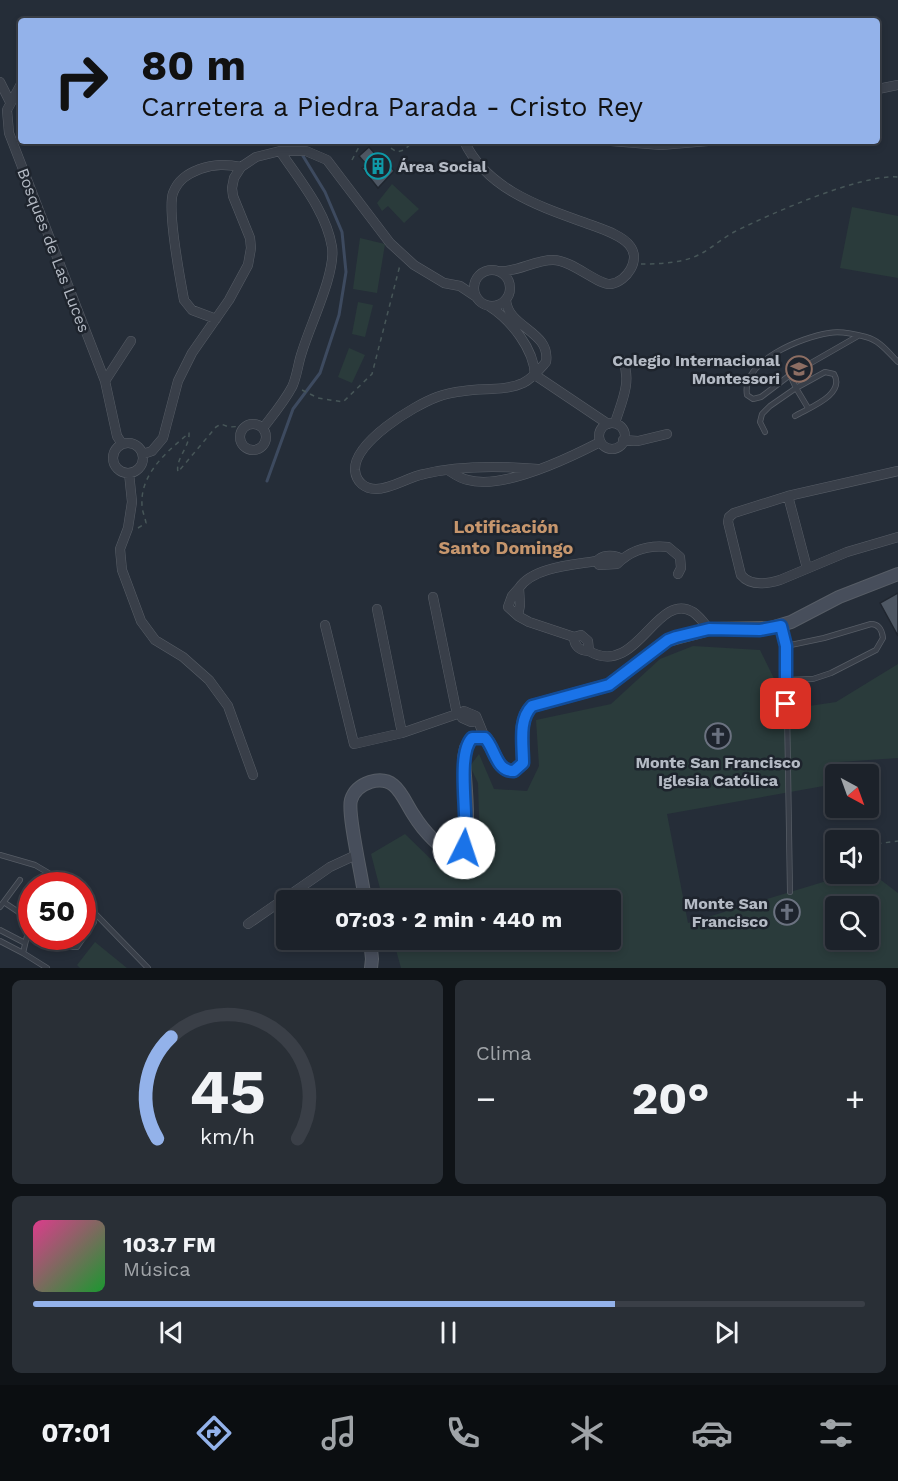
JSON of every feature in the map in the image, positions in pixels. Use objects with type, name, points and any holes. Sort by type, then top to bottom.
[{"type":"main road","points":[[363,890],[350,808],[351,800],[362,785],[385,780],[400,790],[413,814],[440,846],[449,852],[460,852],[464,848],[467,835],[464,758],[466,748],[472,738],[485,738],[502,767],[508,772],[514,771],[523,763],[523,727],[527,711],[532,706],[609,685],[668,640],[709,629],[760,630],[781,626],[840,597],[898,574]]},
{"type":"main road","points":[[371,950],[371,968]]},
{"type":"street","points":[[0,82],[10,102]]},
{"type":"street","points":[[880,89],[898,85]]},
{"type":"street","name":"Bosques de Las Luces","points":[[18,89],[7,110],[9,133],[105,381],[117,436],[122,444]]},
{"type":"street","points":[[466,144],[480,164],[508,190],[540,206],[610,232],[629,244],[634,255],[634,264],[630,271],[612,284],[605,283],[574,266],[556,260],[537,261],[512,270],[484,271],[475,281],[473,290],[475,296]]},
{"type":"street","points":[[648,144],[673,144]]},
{"type":"street","points":[[143,454],[152,451],[163,438],[178,381],[192,352],[216,319],[248,266],[251,248],[247,228],[233,196],[234,178],[241,167],[256,157],[280,152],[306,151],[327,160],[390,243],[414,265],[444,283],[460,286],[500,315],[518,334],[535,362],[535,375]]},
{"type":"street","points":[[262,428],[293,385],[304,343],[328,278],[332,260],[332,249],[327,231],[315,203],[280,152]]},
{"type":"street","points":[[216,319],[192,310],[184,300],[171,211],[173,194],[184,176],[190,173],[224,163],[241,167]]},
{"type":"street","points":[[489,306],[501,304],[506,300],[514,276],[523,266]]},
{"type":"street","points":[[500,271],[508,278],[510,286]]},
{"type":"street","points":[[460,286],[475,281]]},
{"type":"street","points":[[506,300],[508,312],[536,335],[546,349],[546,362],[535,375],[521,384],[464,391],[436,398],[409,412],[371,440],[359,455],[355,469],[357,479],[365,488],[376,489],[386,488],[423,474],[448,470],[520,468],[538,470]]},
{"type":"street","points":[[105,381],[131,342]]},
{"type":"street","points":[[600,442],[600,431],[611,424],[628,382],[627,370],[623,361]]},
{"type":"street","points":[[535,375],[611,424],[619,425],[624,432],[623,440],[614,448],[606,447],[600,442]]},
{"type":"street","points":[[255,424],[262,428],[266,435],[265,443],[259,448],[251,449],[244,445],[241,438],[246,426],[255,424]]},
{"type":"street","points":[[623,440],[638,441],[667,434]]},
{"type":"street","points":[[448,470],[468,480],[485,483],[538,470],[600,442]]},
{"type":"street","points":[[134,443],[143,454],[142,465],[138,470],[129,473],[118,469],[113,461],[115,450],[122,444],[134,443]]},
{"type":"street","points":[[898,471],[788,496],[734,513],[729,517],[741,575],[745,580],[770,583],[847,552],[898,537]]},
{"type":"street","points":[[129,473],[132,502],[128,528],[120,549],[123,570],[141,621],[155,640],[183,657],[209,680],[228,706],[253,775]]},
{"type":"street","points":[[788,496],[807,568]]},
{"type":"street","points":[[678,574],[681,568],[680,557],[668,547],[645,546],[621,560],[618,557],[601,557],[597,561],[560,567],[530,576],[512,596],[508,607],[529,622],[574,637],[577,645],[583,650],[605,657],[630,648],[658,620],[678,608],[694,612],[709,629]]},
{"type":"street","points":[[433,597],[459,715],[466,721],[477,721],[485,738]]},
{"type":"street","points":[[377,609],[402,733]]},
{"type":"street","points":[[325,625],[354,744],[402,733],[459,715]]},
{"type":"street","points":[[248,924],[330,867],[358,854]]},
{"type":"lane","points":[[858,336],[790,375],[761,397],[753,399],[747,395],[746,388],[753,372],[773,354],[825,333],[831,332],[858,336],[875,340],[898,362]]},
{"type":"lane","points":[[765,432],[760,422],[762,414],[796,388],[825,372],[834,374],[837,383],[833,392],[795,416]]},
{"type":"lane","points":[[790,375],[808,408]]},
{"type":"lane","points":[[785,680],[813,679],[831,673],[876,650],[881,643],[882,633],[878,626],[871,624],[786,646]]},
{"type":"lane","points":[[781,626],[786,646],[790,892]]},
{"type":"lane","points":[[0,855],[35,865],[47,872]]},
{"type":"lane","points":[[0,907],[18,883]]},
{"type":"lane","points":[[5,903],[18,912]]},
{"type":"lane","points":[[96,914],[148,968]]},
{"type":"lane","points":[[0,930],[18,939]]},
{"type":"lane","points":[[0,941],[46,968]]},
{"type":"path","points":[[352,160],[360,144]]},
{"type":"path","points":[[387,144],[397,152],[405,150],[411,144]]},
{"type":"path","points":[[634,264],[683,261],[701,254],[740,229],[825,194],[887,176],[898,177]]},
{"type":"path","points":[[298,388],[318,398],[343,402],[372,374],[392,293],[404,256]]},
{"type":"path","points":[[128,528],[137,528],[146,523],[142,506],[146,481],[157,464],[189,433],[187,445],[177,463],[178,472],[216,427],[221,424],[229,427],[246,426]]},
{"type":"path","points":[[879,844],[898,842]]},
{"type":"shaded area","points":[[392,184],[419,209],[404,223],[388,206],[382,211],[377,203]]},
{"type":"shaded area","points":[[852,207],[898,216],[898,278],[840,268]]},
{"type":"shaded area","points":[[360,238],[385,244],[377,293],[353,289]]},
{"type":"shaded area","points":[[358,302],[373,305],[365,337],[352,334]]},
{"type":"shaded area","points":[[349,348],[365,355],[352,383],[338,377]]},
{"type":"shaded area","points":[[693,646],[760,650],[789,709],[836,702],[898,664],[898,758],[825,764],[825,786],[667,814],[688,923],[825,881],[825,884],[879,884],[879,879],[898,893],[898,968],[401,968],[396,950],[621,950],[621,890],[380,890],[371,854],[405,834],[439,867],[467,869],[480,846],[478,783],[470,766],[479,754],[494,789],[527,791],[539,766],[536,720],[611,704],[660,659]]},
{"type":"shaded area","points":[[96,943],[127,968],[80,968],[77,965],[89,950],[96,950]]},
{"type":"building","name":"Área Social","points":[[369,147],[376,155],[380,152],[394,171],[378,188],[362,168],[367,165],[359,156]]},
{"type":"building","points":[[898,593],[898,636],[880,603]]},
{"type":"waterway","points":[[267,481],[293,409],[320,373],[339,315],[346,272],[342,232],[325,192],[303,156]]},
{"type":"place","name":"Área Social","points":[[378,166]]},
{"type":"place","name":"Colegio Internacional Montessori","points":[[799,369]]},
{"type":"place","name":"Monte San Francisco Iglesia Católica","points":[[718,736]]},
{"type":"place","name":"Monte San Francisco","points":[[787,912]]},
{"type":"district","name":"Lotificación Santo Domingo","points":[[506,537]]},
{"type":"route","points":[[464,848],[467,835],[464,758],[469,741],[475,737],[485,738],[502,767],[508,772],[520,768],[523,763],[524,718],[532,706],[609,685],[668,640],[709,629],[760,630],[781,626],[786,646],[786,704]]}]
